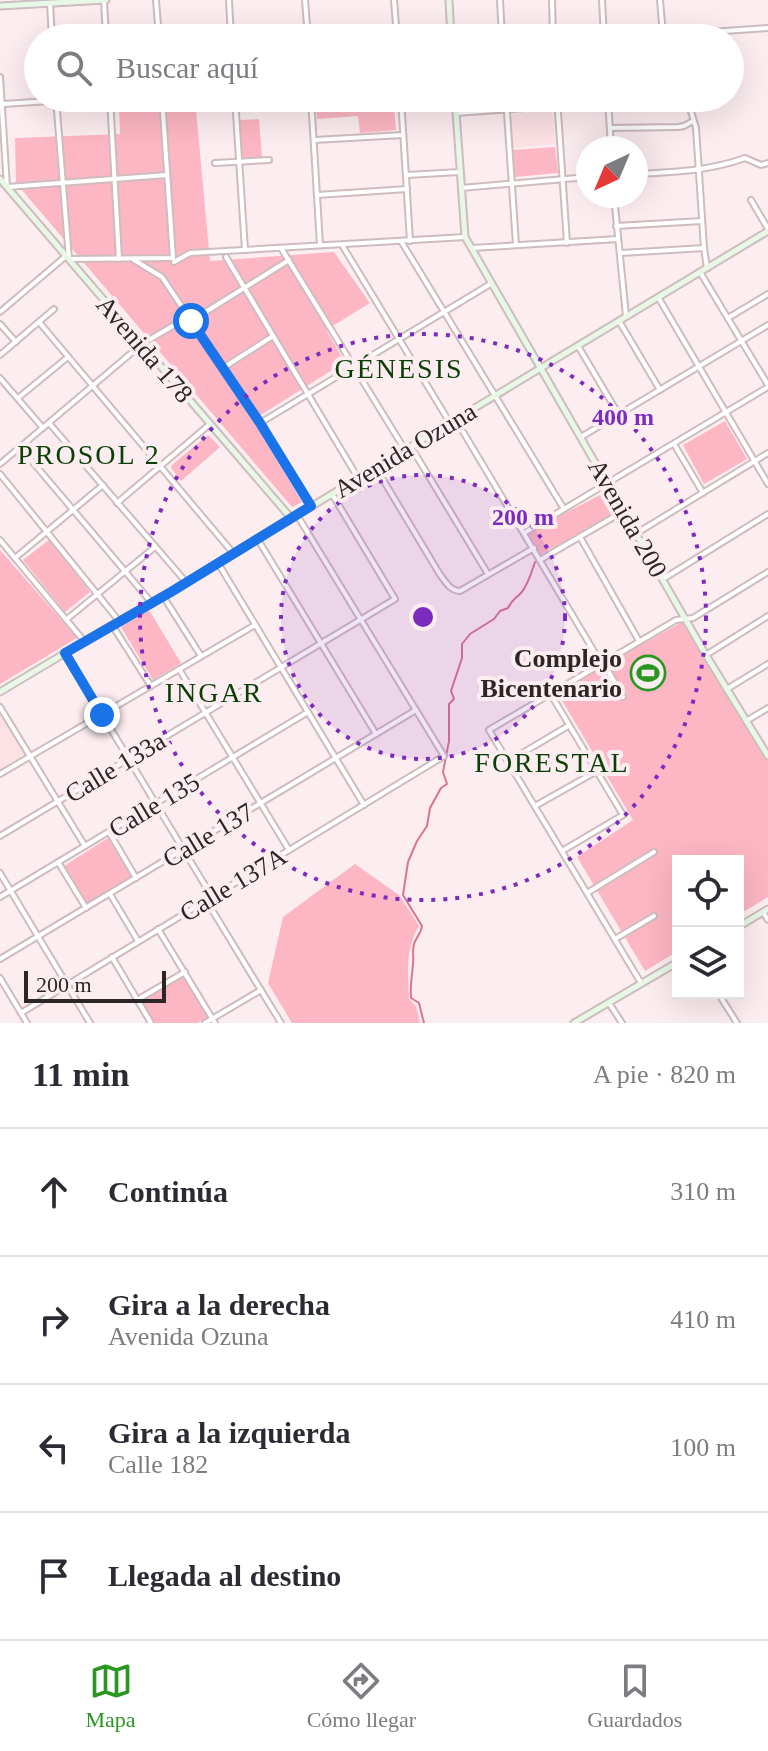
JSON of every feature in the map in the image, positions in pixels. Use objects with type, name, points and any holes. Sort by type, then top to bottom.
[{"type":"main road","points":[[0,6],[105,0]]},
{"type":"main road","points":[[449,0],[450,24]]},
{"type":"main road","points":[[456,113],[465,237]]},
{"type":"main road","name":"Avenida 178","points":[[0,179],[210,424],[294,516]]},
{"type":"main road","name":"Avenida Ozuna","points":[[0,692],[542,369],[768,230]]},
{"type":"main road","name":"Avenida 200","points":[[465,237],[706,655],[768,754]]},
{"type":"main road","points":[[744,923],[766,910]]},
{"type":"main road","points":[[574,1023],[672,966]]},
{"type":"street","points":[[105,0],[106,24]]},
{"type":"street","points":[[156,0],[158,24]]},
{"type":"street","points":[[229,0],[230,24]]},
{"type":"street","points":[[305,0],[307,24]]},
{"type":"street","points":[[394,0],[396,24]]},
{"type":"street","points":[[500,0],[501,24]]},
{"type":"street","points":[[552,0],[553,24]]},
{"type":"street","points":[[602,0],[603,24]]},
{"type":"street","points":[[660,0],[665,24]]},
{"type":"street","points":[[50,3],[51,24]]},
{"type":"street","points":[[744,30],[768,28]]},
{"type":"street","points":[[0,77],[7,187],[167,175]]},
{"type":"street","points":[[1,104],[24,102]]},
{"type":"street","points":[[57,112],[67,257]]},
{"type":"street","points":[[111,112],[119,259]]},
{"type":"street","points":[[0,312],[67,257],[173,258],[163,112]]},
{"type":"street","points":[[236,112],[245,250]]},
{"type":"street","points":[[312,112],[320,245]]},
{"type":"street","points":[[401,112],[410,241]]},
{"type":"street","points":[[456,113],[469,112]]},
{"type":"street","points":[[507,112],[516,245]]},
{"type":"street","points":[[558,112],[567,243]]},
{"type":"street","points":[[609,112],[610,136]]},
{"type":"street","points":[[691,112],[696,128],[707,268]]},
{"type":"street","points":[[610,128],[678,127],[693,121]]},
{"type":"street","points":[[314,140],[403,135]]},
{"type":"street","points":[[648,173],[699,171],[745,158],[757,164],[768,163]]},
{"type":"street","points":[[215,163],[269,160]]},
{"type":"street","points":[[406,175],[460,172]]},
{"type":"street","points":[[461,188],[576,177]]},
{"type":"street","points":[[317,195],[407,189]]},
{"type":"street","points":[[751,200],[768,230]]},
{"type":"street","points":[[615,208],[626,316]]},
{"type":"street","points":[[616,226],[702,221]]},
{"type":"street","points":[[174,262],[190,253],[465,237]]},
{"type":"street","points":[[472,248],[618,239]]},
{"type":"street","points":[[401,241],[564,509]]},
{"type":"street","points":[[342,245],[534,548],[623,697]]},
{"type":"street","points":[[281,248],[488,574]]},
{"type":"street","points":[[621,253],[704,248]]},
{"type":"street","points":[[226,257],[358,478]]},
{"type":"street","points":[[132,259],[162,277],[260,423],[311,506]]},
{"type":"street","points":[[1,461],[142,344],[289,260]]},
{"type":"street","points":[[524,533],[768,386],[700,272]]},
{"type":"street","points":[[260,423],[492,283]]},
{"type":"street","points":[[728,318],[768,294]]},
{"type":"street","points":[[658,297],[768,484]]},
{"type":"street","points":[[0,355],[54,309]]},
{"type":"street","points":[[619,321],[660,390]]},
{"type":"street","points":[[39,322],[233,553]]},
{"type":"street","points":[[0,324],[16,342]]},
{"type":"street","points":[[581,437],[768,325]]},
{"type":"street","points":[[223,368],[273,336]]},
{"type":"street","points":[[578,346],[619,415]]},
{"type":"street","points":[[18,398],[68,357]]},
{"type":"street","points":[[0,378],[43,428]]},
{"type":"street","points":[[49,423],[186,582]]},
{"type":"street","points":[[117,503],[210,424]]},
{"type":"street","points":[[674,444],[703,493]]},
{"type":"street","points":[[20,447],[151,602]]},
{"type":"street","points":[[637,533],[768,453]]},
{"type":"street","points":[[376,468],[439,573],[452,589],[460,591],[534,548]]},
{"type":"street","points":[[0,474],[119,621]]},
{"type":"street","points":[[15,558],[103,485]]},
{"type":"street","name":"Calle 133a","points":[[0,836],[395,599],[332,494]]},
{"type":"street","points":[[540,560],[624,511]]},
{"type":"street","points":[[663,579],[768,514]]},
{"type":"street","points":[[294,516],[416,710]]},
{"type":"street","points":[[580,537],[639,641]]},
{"type":"street","points":[[257,538],[376,734]]},
{"type":"street","points":[[0,540],[84,641]]},
{"type":"street","points":[[67,619],[155,547]]},
{"type":"street","points":[[218,563],[364,805]]},
{"type":"street","points":[[641,984],[489,730],[676,620],[693,618],[767,575]]},
{"type":"street","points":[[163,596],[201,656]]},
{"type":"street","points":[[706,655],[768,616]]},
{"type":"street","points":[[112,625],[151,686]]},
{"type":"street","points":[[0,774],[255,625]]},
{"type":"street","points":[[65,653],[183,850],[281,1023]]},
{"type":"street","points":[[727,689],[768,664]]},
{"type":"street","points":[[179,669],[289,850]]},
{"type":"street","points":[[550,693],[623,815],[562,851]]},
{"type":"street","points":[[0,707],[85,846]]},
{"type":"street","points":[[746,721],[768,708]]},
{"type":"street","name":"Calle 137","points":[[0,959],[416,710]]},
{"type":"street","name":"Calle 137A","points":[[21,1013],[444,756],[416,710]]},
{"type":"street","name":"Calle 135","points":[[0,897],[308,712]]},
{"type":"street","points":[[509,761],[569,725]]},
{"type":"street","points":[[535,806],[597,771]]},
{"type":"street","points":[[109,832],[136,878]]},
{"type":"street","points":[[587,893],[654,852]]},
{"type":"street","points":[[58,862],[86,908]]},
{"type":"street","points":[[0,873],[90,1023]]},
{"type":"street","points":[[110,894],[138,941]]},
{"type":"street","points":[[766,910],[768,920]]},
{"type":"street","points":[[615,939],[654,916]]},
{"type":"street","points":[[158,929],[213,1021]]},
{"type":"street","points":[[112,957],[151,1023]]},
{"type":"street","points":[[137,1000],[185,972]]},
{"type":"street","points":[[0,978],[27,1023]]},
{"type":"street","points":[[205,1023],[261,990]]},
{"type":"street","points":[[722,999],[737,1023]]},
{"type":"street","points":[[609,1003],[622,1023]]},
{"type":"shaded area","points":[[119,112],[196,112],[210,261],[334,252],[370,303],[326,330],[345,362],[253,420],[302,502],[292,507],[16,183],[15,138],[120,134]]},
{"type":"shaded area","points":[[317,112],[394,112],[396,130],[360,133],[358,116],[317,119]]},
{"type":"shaded area","points":[[550,112],[555,144],[513,148],[513,114]]},
{"type":"shaded area","points":[[259,119],[262,157],[242,158],[239,120]]},
{"type":"shaded area","points":[[555,147],[558,173],[515,177],[513,150]]},
{"type":"shaded area","points":[[725,421],[747,459],[704,484],[683,445]]},
{"type":"shaded area","points":[[208,435],[220,447],[181,481],[172,465]]},
{"type":"shaded area","points":[[602,494],[614,514],[540,555],[527,533]]},
{"type":"shaded area","points":[[49,540],[90,592],[65,612],[23,560]]},
{"type":"shaded area","points":[[0,550],[77,638],[0,684]]},
{"type":"shaded area","points":[[149,610],[181,663],[153,680],[121,627]]},
{"type":"shaded area","points":[[682,622],[768,761],[768,897],[744,911],[744,855],[672,855],[672,955],[645,971],[577,857],[633,820],[557,692]]},
{"type":"shaded area","points":[[0,712],[25,754],[0,769]]},
{"type":"shaded area","points":[[108,838],[132,877],[88,905],[64,866]]},
{"type":"shaded area","points":[[355,864],[399,895],[419,926],[411,944],[408,971],[409,999],[416,1006],[420,1023],[292,1023],[268,983],[283,917]]},
{"type":"shaded area","points":[[183,975],[208,1017],[198,1023],[154,1023],[140,1001]]},
{"type":"waterway","points":[[424,1023],[419,1003],[411,998],[413,947],[422,926],[403,895],[408,862],[427,826],[430,808],[441,788],[447,784],[443,772],[449,741],[449,704],[454,699],[451,691],[462,658],[462,644],[470,634],[508,608],[526,586],[535,562]]},
{"type":"place","name":"Complejo Bicentenario","points":[[648,673]]},
{"type":"district","name":"GÉNESIS","points":[[399,368]]},
{"type":"district","name":"PROSOL 2","points":[[89,454]]},
{"type":"district","name":"INGAR","points":[[214,692]]},
{"type":"district","name":"FORESTAL","points":[[552,762]]},
{"type":"route","points":[[102,715],[65,653],[311,506],[191,321]]}]
